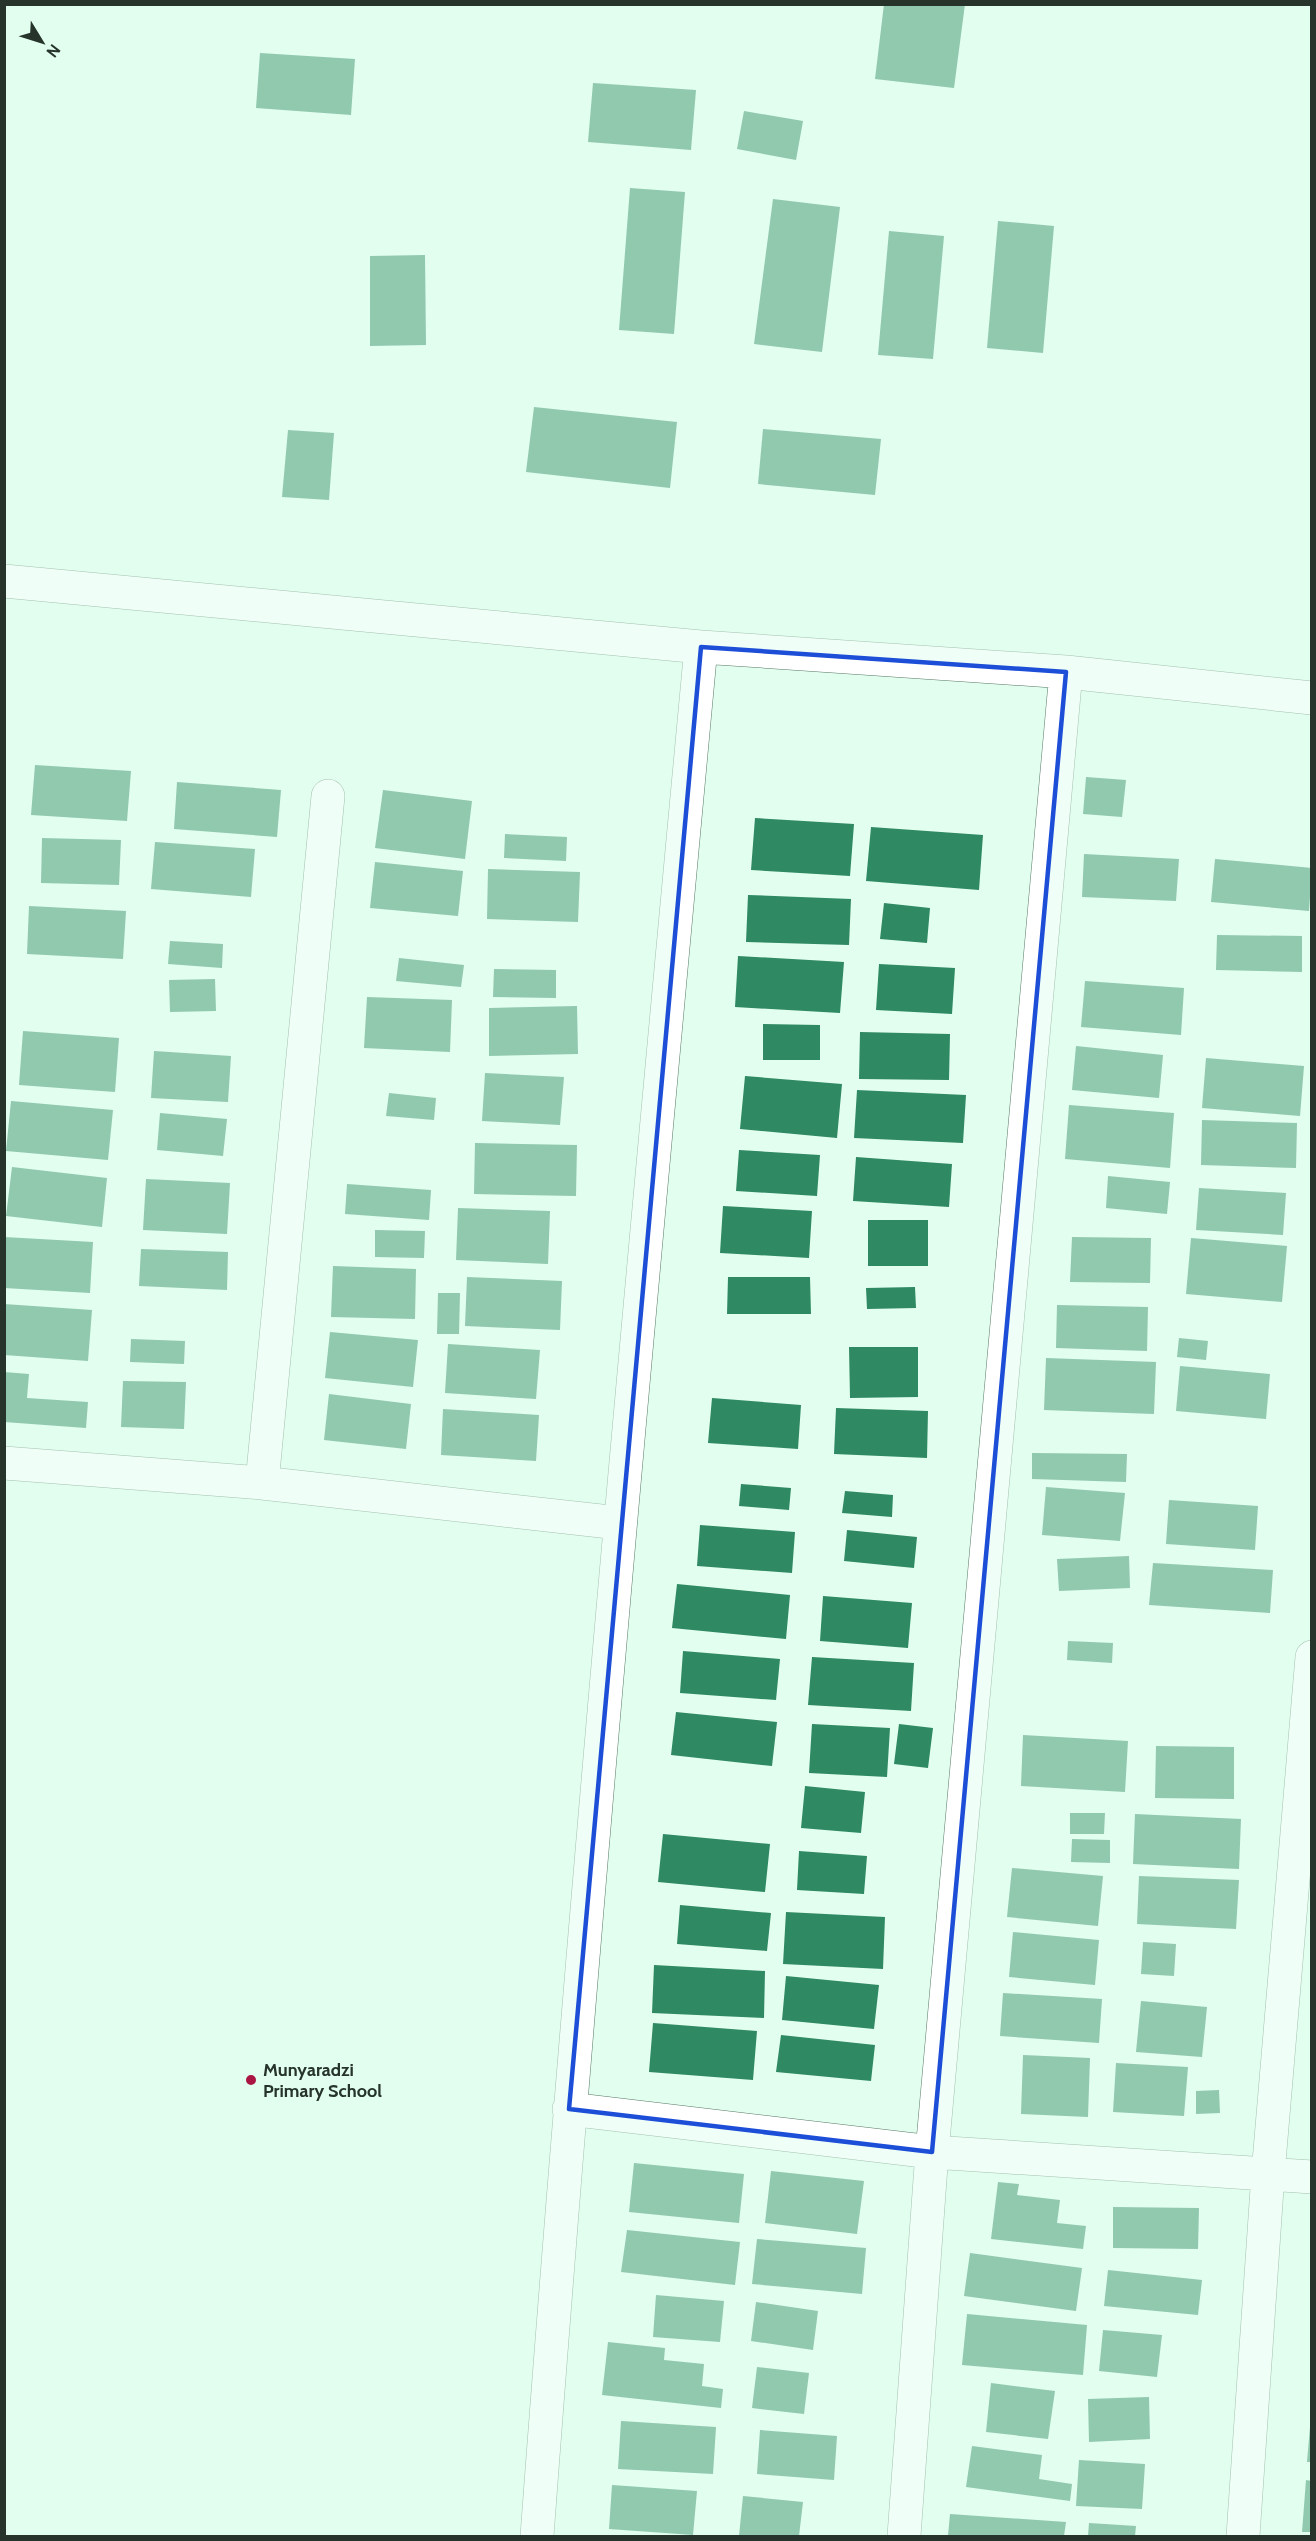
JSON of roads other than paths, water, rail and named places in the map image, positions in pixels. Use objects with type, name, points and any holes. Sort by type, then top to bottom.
[{"type":"street","points":[[4,581],[701,647],[1066,672],[1311,698]]},
{"type":"street","points":[[537,2536],[569,2109],[619,1523],[701,647]]},
{"type":"street","points":[[904,2536],[932,2152],[1066,672]]},
{"type":"street","points":[[262,1484],[328,796]]},
{"type":"street","points":[[4,1463],[262,1484],[619,1523]]},
{"type":"street","points":[[1243,2536],[1268,2174],[1311,1657]]},
{"type":"street","points":[[569,2109],[932,2152],[1311,2177]]},
{"type":"place","name":"Munyaradzi Primary School","points":[[251,2080]]}]
